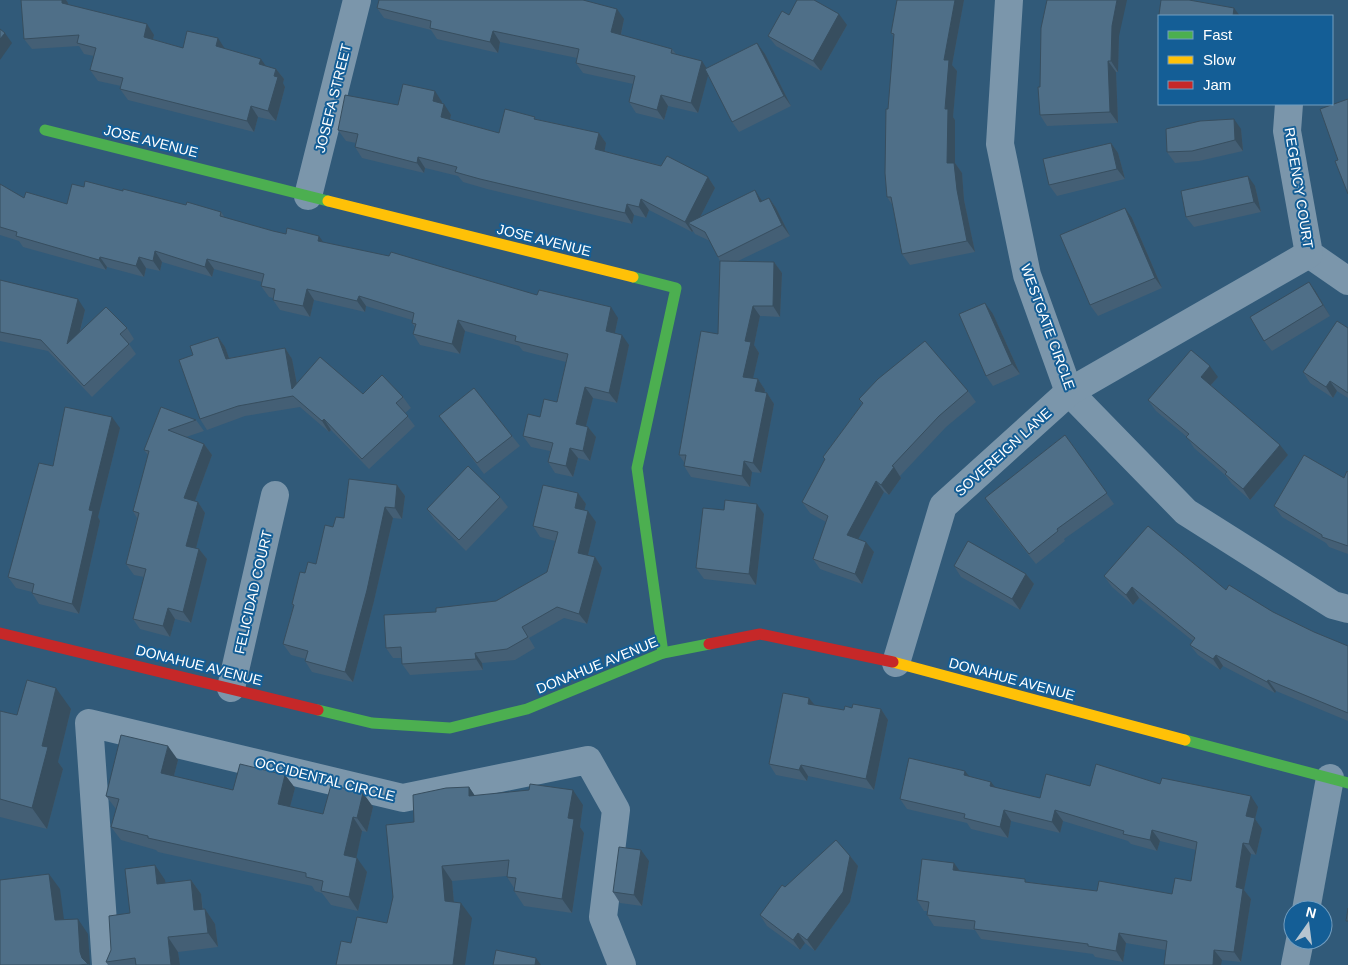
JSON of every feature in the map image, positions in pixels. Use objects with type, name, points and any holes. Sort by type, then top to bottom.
[{"type":"street","name":"JOSEFA STREET","points":[[308,196],[357,0]]},
{"type":"street","name":"WESTGATE CIRCLE","points":[[1009,0],[1000,144],[1027,275],[1069,392],[1186,512],[1334,605],[1348,609]]},
{"type":"street","name":"REGENCY COURT","points":[[1289,105],[1287,131],[1309,254],[1348,281]]},
{"type":"street","name":"JOSE AVENUE","points":[[45,130],[676,288],[637,468],[663,653]]},
{"type":"street","name":"SOVEREIGN LANE","points":[[896,664],[943,506],[1069,392],[1309,254]]},
{"type":"street","name":"FELICIDAD COURT","points":[[231,688],[275,495]]},
{"type":"street","name":"DONAHUE AVENUE","points":[[0,633],[372,723],[450,728],[527,709],[663,653],[760,634],[896,664],[1339,781]]},
{"type":"street","name":"OCCIDENTAL CIRCLE","points":[[106,965],[90,723],[403,798],[588,760],[616,810],[603,917],[622,965]]},
{"type":"street","points":[[1309,900],[1339,781]]},
{"type":"street","points":[[1295,965],[1298,950]]},
{"type":"building","points":[[21,0],[62,0],[62,3],[147,24],[144,37],[183,48],[187,31],[218,38],[216,46],[261,59],[259,64],[276,69],[274,76],[278,77],[268,111],[251,106],[247,121],[120,89],[123,78],[90,70],[96,48],[77,43],[79,35],[24,39]]},
{"type":"building","points":[[379,0],[583,0],[617,9],[611,32],[672,49],[671,53],[702,61],[691,103],[661,95],[657,110],[629,102],[635,76],[576,63],[579,49],[493,31],[490,42],[430,28],[431,21],[377,8]]},
{"type":"building","points":[[797,0],[814,0],[839,14],[813,61],[768,36],[782,11],[789,15]]},
{"type":"building","points":[[897,0],[955,0],[944,60],[949,60],[945,109],[948,109],[947,163],[954,163],[967,241],[902,254],[891,197],[887,197],[885,173],[886,109],[888,109],[894,34],[891,33]]},
{"type":"building","points":[[1047,0],[1117,0],[1112,26],[1111,61],[1108,61],[1110,112],[1040,115],[1038,87],[1040,87],[1041,28]]},
{"type":"building","points":[[1161,0],[1189,0],[1234,8],[1233,15],[1159,15]]},
{"type":"building","points":[[0,29],[5,33],[0,39]]},
{"type":"building","points":[[757,43],[784,96],[732,122],[705,69]]},
{"type":"building","points":[[403,84],[435,91],[433,101],[444,104],[441,117],[499,133],[505,109],[535,117],[534,119],[599,133],[595,149],[661,166],[667,156],[708,177],[685,222],[641,199],[639,207],[627,204],[625,213],[480,179],[455,172],[457,167],[418,157],[417,163],[355,147],[358,134],[338,130],[345,95],[398,105]]},
{"type":"building","points":[[1348,99],[1348,194],[1335,161],[1338,160],[1320,109]]},
{"type":"building","points":[[1234,119],[1235,140],[1192,151],[1167,152],[1166,129],[1200,121]]},
{"type":"building","points":[[1111,143],[1117,169],[1049,185],[1043,159]]},
{"type":"building","points":[[1248,176],[1254,202],[1186,217],[1181,191]]},
{"type":"building","points":[[85,181],[186,205],[187,202],[221,212],[220,216],[273,231],[286,234],[287,228],[319,236],[318,241],[389,256],[391,252],[537,295],[539,290],[611,307],[606,331],[622,335],[609,393],[585,387],[576,424],[588,427],[583,451],[570,448],[566,466],[548,462],[553,443],[523,436],[528,414],[540,417],[544,399],[557,402],[568,354],[515,341],[516,336],[458,320],[452,344],[413,334],[416,324],[412,323],[414,313],[359,296],[357,301],[307,289],[303,306],[273,300],[275,289],[261,286],[264,274],[207,259],[205,267],[155,251],[153,261],[139,257],[136,266],[100,257],[99,260],[16,236],[17,232],[0,227],[0,184],[24,198],[26,192],[67,204],[72,184],[84,187]]},
{"type":"building","points":[[755,190],[760,202],[769,198],[782,225],[718,257],[705,232],[688,223]]},
{"type":"building","points":[[1125,208],[1155,278],[1090,305],[1060,235]]},
{"type":"building","points":[[720,261],[774,262],[773,306],[753,306],[745,341],[751,342],[743,377],[758,379],[755,391],[767,393],[753,463],[744,461],[742,476],[684,466],[686,455],[679,455],[701,331],[718,334]]},
{"type":"building","points":[[0,280],[78,299],[67,344],[106,307],[127,328],[120,334],[129,344],[84,386],[41,340],[0,332]]},
{"type":"building","points":[[1309,282],[1323,305],[1264,341],[1250,317]]},
{"type":"building","points":[[985,303],[1012,364],[986,376],[959,314]]},
{"type":"building","points":[[1337,321],[1348,328],[1348,393],[1330,381],[1326,387],[1303,372]]},
{"type":"building","points":[[218,337],[226,359],[285,348],[292,389],[320,357],[363,394],[382,375],[403,397],[396,403],[408,416],[362,459],[324,419],[322,421],[293,396],[238,406],[200,419],[179,360],[193,355],[190,346]]},
{"type":"building","points":[[925,341],[968,391],[939,416],[892,466],[894,467],[881,485],[876,481],[847,535],[866,542],[855,574],[813,559],[828,516],[802,502],[825,459],[823,457],[863,403],[859,399],[878,379]]},
{"type":"building","points":[[1191,350],[1210,366],[1201,377],[1280,445],[1243,489],[1225,474],[1227,472],[1186,437],[1189,434],[1148,400]]},
{"type":"building","points":[[474,388],[512,436],[477,463],[439,416]]},
{"type":"building","points":[[65,407],[112,417],[89,510],[93,511],[72,604],[32,593],[34,584],[8,577],[39,463],[53,466]]},
{"type":"building","points":[[161,407],[196,420],[168,430],[204,444],[184,498],[198,502],[186,546],[199,549],[183,612],[168,608],[163,626],[133,619],[146,569],[126,564],[139,513],[133,511],[149,451],[144,450]]},
{"type":"building","points":[[1065,435],[1107,493],[1057,529],[1058,531],[1029,554],[985,498]]},
{"type":"building","points":[[1304,455],[1344,478],[1348,472],[1348,546],[1322,537],[1322,535],[1274,506]]},
{"type":"building","points":[[468,466],[500,497],[459,540],[427,509]]},
{"type":"building","points":[[349,479],[397,485],[395,508],[385,507],[367,590],[345,672],[305,661],[308,651],[283,644],[294,605],[292,604],[300,572],[305,573],[308,562],[316,564],[325,525],[333,527],[336,517],[344,518]]},
{"type":"building","points":[[543,485],[578,493],[575,508],[588,511],[578,553],[595,557],[579,614],[557,607],[522,627],[528,637],[507,649],[475,653],[476,659],[402,664],[401,647],[386,648],[384,615],[436,612],[436,608],[496,601],[547,572],[558,532],[533,526]]},
{"type":"building","points":[[725,500],[757,504],[749,574],[696,568],[703,508],[724,510]]},
{"type":"building","points":[[1148,526],[1226,590],[1229,585],[1273,612],[1348,646],[1348,713],[1268,680],[1267,682],[1216,655],[1213,659],[1190,645],[1195,638],[1132,587],[1126,595],[1104,576]]},
{"type":"building","points":[[968,541],[1026,574],[1012,599],[954,566]]},
{"type":"building","points":[[27,680],[56,688],[42,746],[48,747],[32,808],[0,799],[0,711],[17,715]]},
{"type":"building","points":[[783,693],[809,698],[808,704],[844,710],[845,706],[852,708],[853,704],[881,709],[866,779],[801,765],[799,770],[769,764]]},
{"type":"building","points":[[121,735],[168,746],[161,773],[233,790],[240,764],[285,775],[278,804],[323,814],[331,785],[363,793],[357,818],[353,817],[344,855],[357,858],[349,897],[321,891],[323,881],[306,877],[306,873],[148,838],[148,836],[111,827],[119,799],[106,796]]},
{"type":"building","points":[[909,758],[965,771],[964,775],[991,782],[990,786],[1040,798],[1046,774],[1090,786],[1096,764],[1160,784],[1162,778],[1251,796],[1246,816],[1255,818],[1249,844],[1243,843],[1236,887],[1243,889],[1234,952],[1214,950],[1213,965],[1164,965],[1167,941],[1119,933],[1116,951],[1088,946],[1088,944],[974,929],[975,921],[927,915],[929,902],[917,900],[922,859],[954,863],[953,870],[1025,879],[1025,882],[1097,891],[1099,881],[1172,894],[1175,878],[1191,881],[1197,842],[1152,830],[1150,840],[1123,834],[1124,831],[1055,810],[1052,822],[1004,810],[1000,827],[964,818],[965,814],[900,799]]},
{"type":"building","points":[[530,784],[573,790],[568,818],[574,819],[562,899],[514,891],[516,878],[507,877],[509,860],[442,866],[445,901],[461,903],[453,965],[336,965],[341,941],[351,943],[357,917],[387,923],[393,897],[386,825],[414,822],[413,795],[446,788],[469,787],[469,796],[529,790]]},
{"type":"building","points":[[836,840],[850,856],[843,892],[807,940],[798,933],[793,940],[760,915],[782,885],[785,887]]},
{"type":"building","points":[[619,847],[641,850],[634,895],[613,892]]},
{"type":"building","points":[[155,865],[157,884],[191,880],[194,910],[205,909],[208,933],[168,937],[171,965],[136,965],[135,958],[106,962],[111,950],[109,916],[130,913],[125,869]]},
{"type":"building","points":[[49,874],[55,920],[78,919],[80,952],[82,958],[88,964],[0,965],[0,880]]},
{"type":"building","points":[[496,950],[536,958],[535,965],[493,965]]},
{"type":"traffic: fast","points":[[45,130],[328,201]]},
{"type":"traffic: fast","points":[[633,277],[676,288],[637,468],[663,653]]},
{"type":"traffic: fast","points":[[318,710],[372,723],[450,728],[527,709],[663,653],[709,644]]},
{"type":"traffic: fast","points":[[1185,740],[1348,783]]},
{"type":"traffic: slow","points":[[328,201],[633,277]]},
{"type":"traffic: slow","points":[[893,662],[1185,740]]},
{"type":"traffic: jam","points":[[0,633],[318,710]]},
{"type":"traffic: jam","points":[[709,644],[760,634],[893,662]]}]
